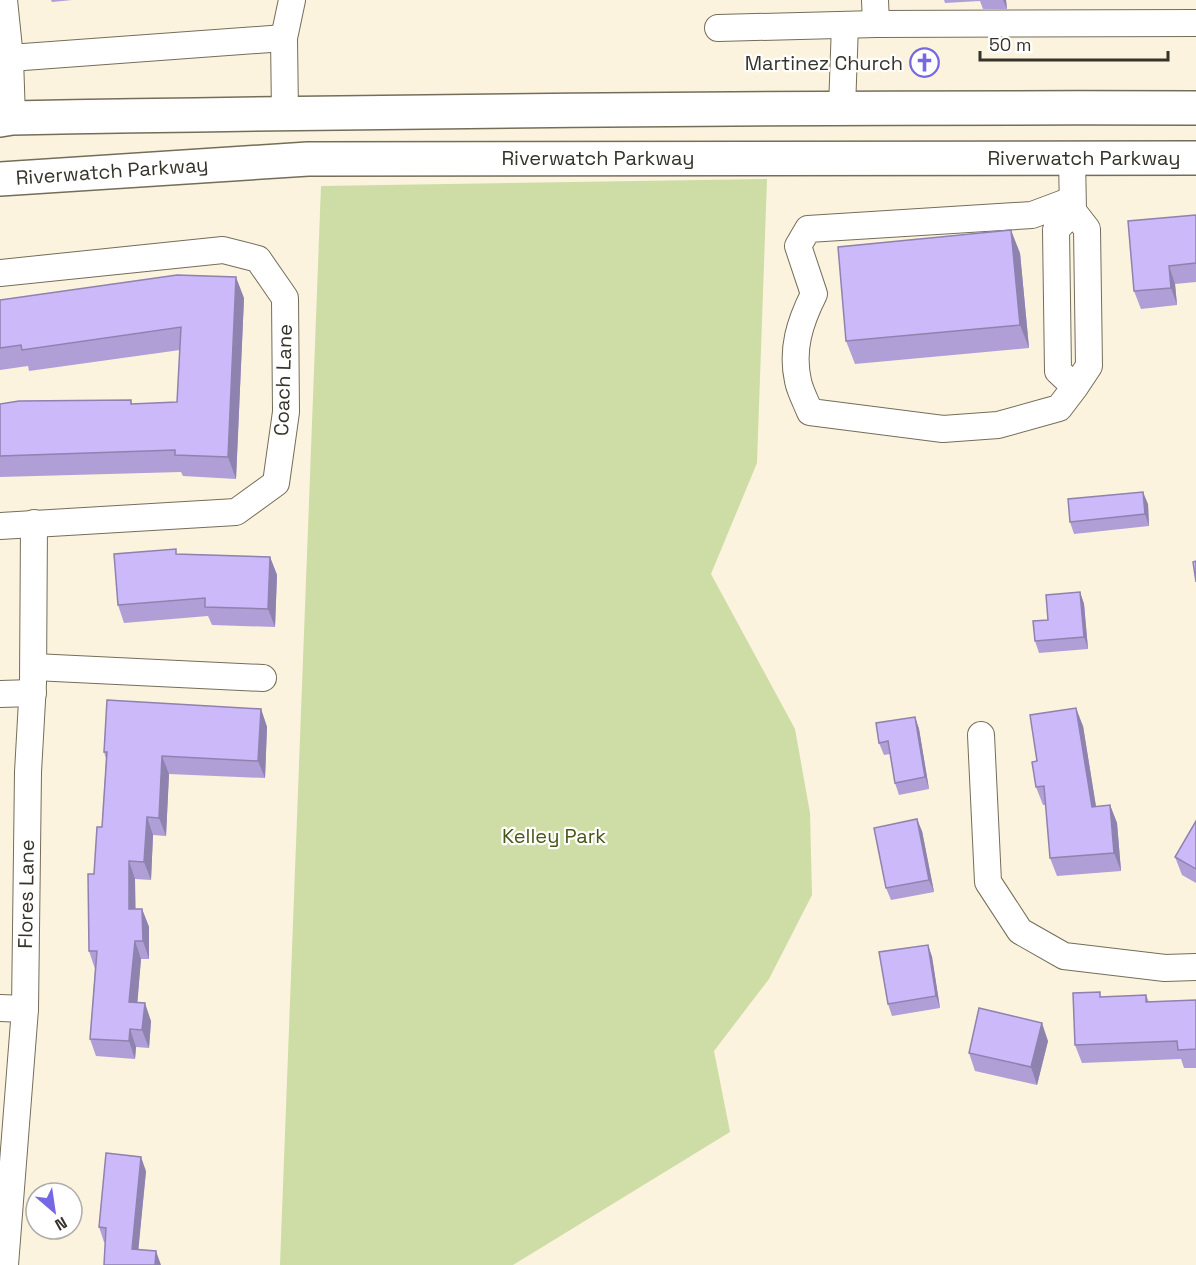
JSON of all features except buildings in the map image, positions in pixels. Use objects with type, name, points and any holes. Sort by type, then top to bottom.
[{"type":"main road","points":[[6,119],[285,113],[842,108],[1196,108]]},
{"type":"main road","name":"Riverwatch Parkway","points":[[0,179],[308,159],[1196,158]]},
{"type":"street","points":[[4,0],[10,58],[6,119]]},
{"type":"street","points":[[285,113],[284,38],[292,0]]},
{"type":"street","points":[[718,28],[845,25],[875,12],[1196,23]]},
{"type":"street","points":[[842,108],[845,25]]},
{"type":"street","points":[[10,58],[284,38]]},
{"type":"street","points":[[1072,158],[1072,205],[1087,229],[1089,366],[1059,408],[998,425],[943,429],[810,412],[798,382],[795,345],[804,313],[814,294],[798,246],[808,229],[1032,216],[1072,205]]},
{"type":"street","name":"Coach Lane","points":[[0,273],[223,250],[258,259],[285,298],[286,412],[276,483],[236,512],[0,526]]},
{"type":"street","name":"Flores Lane","points":[[5,1265],[12,1008],[33,693],[34,523]]},
{"type":"street","points":[[34,667],[263,678]]},
{"type":"street","points":[[0,694],[33,693]]},
{"type":"street","points":[[981,735],[988,882],[1020,931],[1064,956],[1165,968],[1196,967]]},
{"type":"green space","name":"Kelley Park","points":[[767,179],[757,463],[711,574],[795,729],[810,813],[812,895],[769,979],[714,1051],[730,1132],[513,1265],[280,1265],[321,186]]},
{"type":"place","name":"Martinez Church","points":[[924,63]]}]
